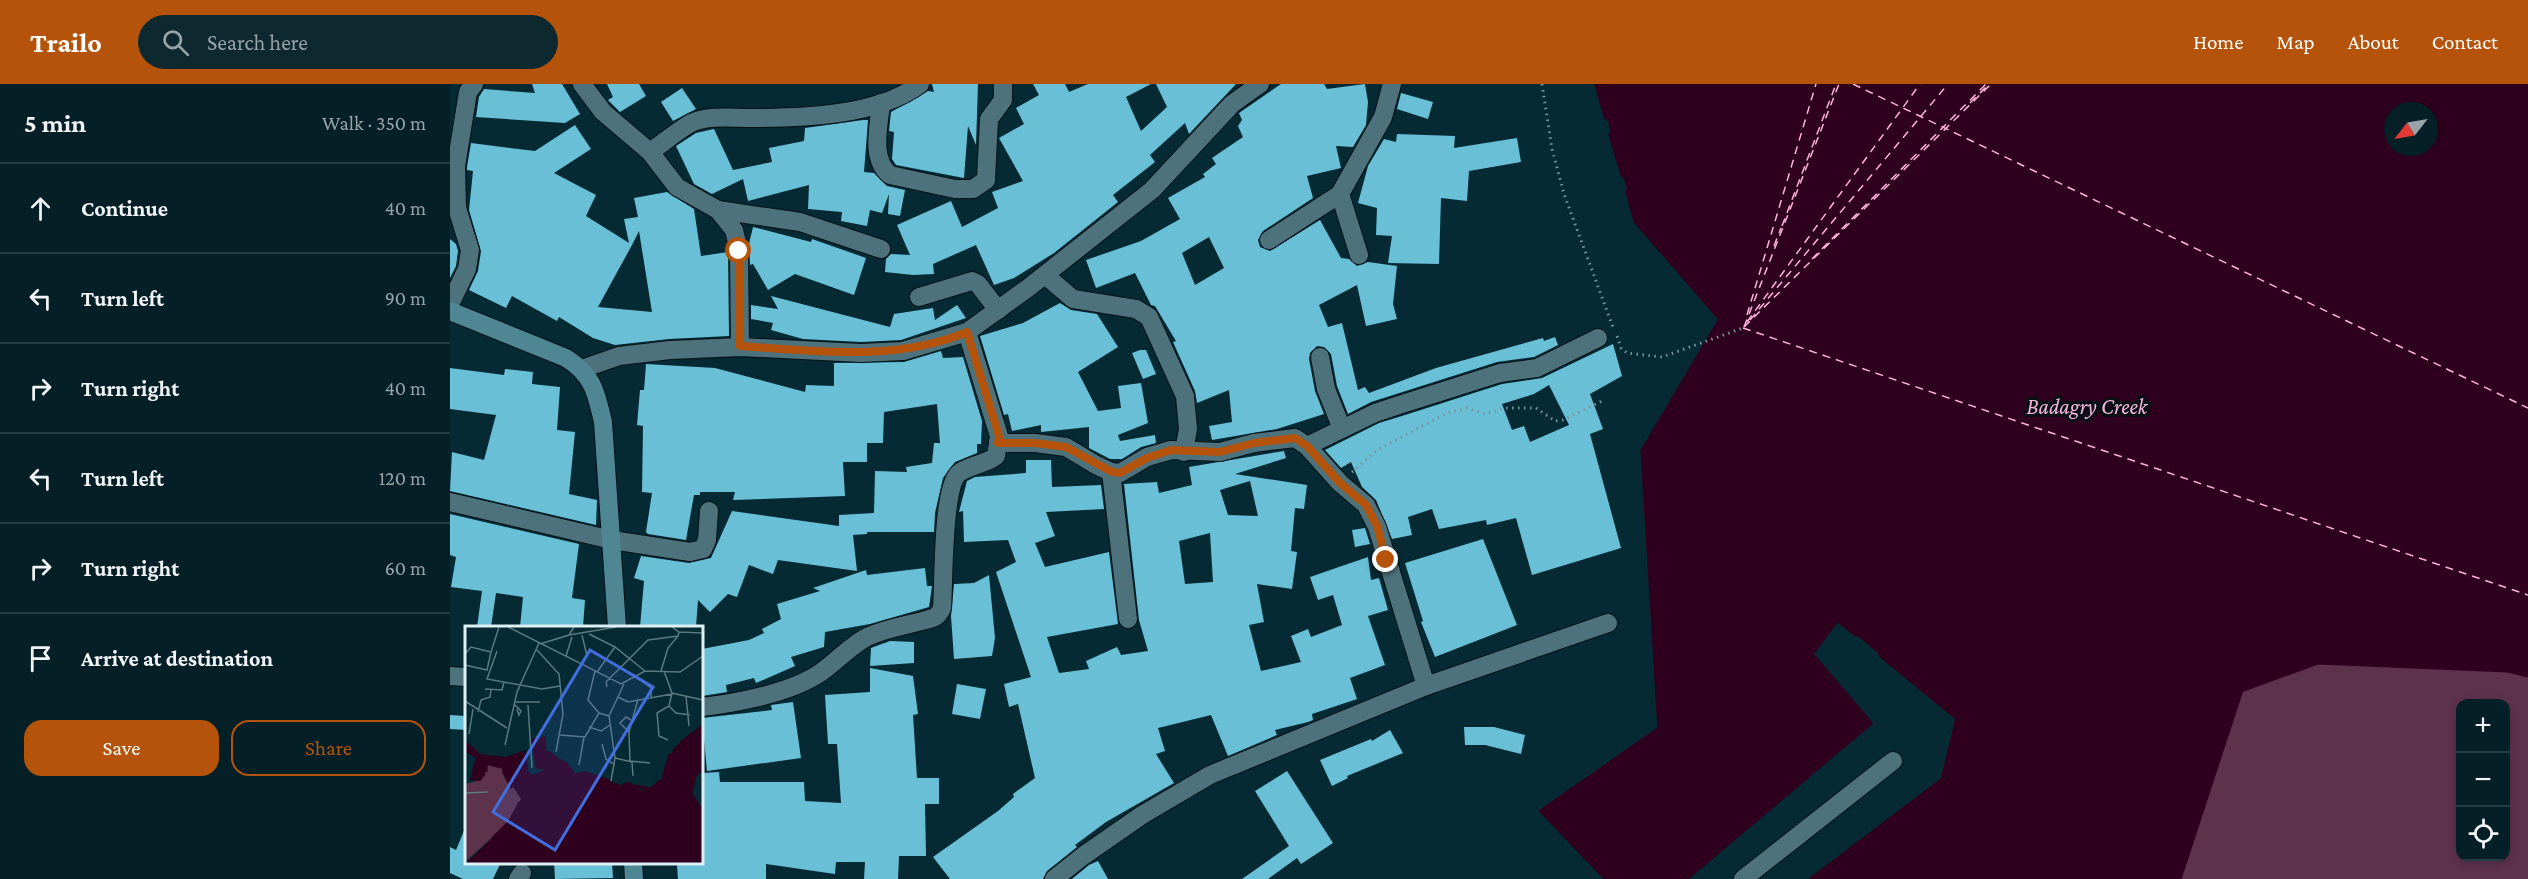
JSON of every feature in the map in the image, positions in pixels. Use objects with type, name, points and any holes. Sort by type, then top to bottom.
[{"type":"main road","points":[[450,311],[566,358],[582,369],[596,393],[603,422],[617,626]]},
{"type":"main road","points":[[633,864],[634,879]]},
{"type":"street","points":[[450,304],[467,269],[470,250],[457,208],[456,166],[468,92],[474,84]]},
{"type":"street","points":[[582,84],[603,112],[650,152],[677,187],[718,210],[800,222],[881,249]]},
{"type":"street","points":[[650,152],[692,123],[713,118],[802,117],[881,103],[908,93],[920,84]]},
{"type":"street","points":[[881,103],[878,157],[883,170],[890,175],[956,189],[973,189],[986,180],[989,119],[1003,100],[1003,84]]},
{"type":"street","points":[[582,369],[619,356],[740,346],[861,353],[903,351],[967,332],[1045,275],[1152,190],[1232,104],[1260,84]]},
{"type":"street","points":[[1269,240],[1340,194],[1383,117],[1392,84]]},
{"type":"street","points":[[1340,194],[1359,255]]},
{"type":"street","points":[[718,210],[734,230],[739,251],[740,346]]},
{"type":"street","points":[[1045,275],[1073,299],[1136,309],[1149,317],[1185,396],[1188,429],[1184,452]]},
{"type":"street","points":[[919,297],[972,280],[978,284],[998,310]]},
{"type":"street","points":[[704,707],[743,702],[818,675],[866,638],[903,624],[935,618],[939,614],[942,608],[944,553],[952,484],[959,474],[996,456],[999,436],[967,332]]},
{"type":"street","points":[[1307,446],[1375,413],[1500,373],[1537,368],[1598,338]]},
{"type":"street","points":[[1320,357],[1326,389],[1342,429]]},
{"type":"street","points":[[998,443],[1035,443],[1066,447],[1112,472],[1120,473],[1147,458],[1171,450],[1220,452],[1254,443],[1295,438],[1307,446],[1340,483],[1366,505],[1377,526],[1426,686]]},
{"type":"street","points":[[1112,472],[1128,619]]},
{"type":"street","points":[[450,502],[612,540],[662,550],[690,552],[702,549],[707,540],[709,511]]},
{"type":"street","points":[[1054,879],[1142,815],[1210,775],[1426,686],[1608,623]]},
{"type":"street","points":[[450,676],[465,677]]},
{"type":"street","points":[[1743,879],[1893,761]]},
{"type":"path","points":[[1542,84],[1552,149],[1564,194],[1621,348],[1627,353],[1662,357],[1743,328]]},
{"type":"path","points":[[1340,483],[1377,450],[1448,413],[1467,408],[1485,414],[1505,408],[1536,408],[1555,421],[1563,420],[1604,400]]},
{"type":"shaded area","points":[[2318,662],[2508,670],[2528,675],[2528,879],[2179,879],[2241,690]]},
{"type":"water","name":"Badagry Creek","points":[[1597,84],[2528,84],[2528,675],[2508,670],[2318,662],[2241,690],[2179,879],[1812,879],[1943,780],[1958,719],[1837,619],[1811,654],[1870,723],[1685,879],[1607,879],[1542,811],[1660,729],[1643,451],[1721,319],[1636,221]]},
{"type":"building","points":[[532,84],[562,84],[580,114],[565,123],[476,117],[479,97],[484,89],[535,93]]},
{"type":"building","points":[[607,84],[639,84],[646,96],[620,112],[608,100],[613,97]]},
{"type":"building","points":[[932,84],[978,84],[976,145],[968,126],[964,178],[896,165],[892,159],[894,132],[889,131],[891,112],[928,91],[934,92]]},
{"type":"building","points":[[1033,84],[1065,84],[1069,92],[1088,84],[1151,84],[1126,97],[1141,131],[1167,107],[1156,84],[1236,84],[1189,134],[1185,123],[1150,155],[1155,162],[1113,195],[1118,202],[1054,253],[1014,278],[994,285],[976,245],[933,264],[934,274],[913,275],[885,272],[886,259],[891,254],[910,255],[897,225],[951,201],[962,227],[998,208],[992,192],[1023,181],[999,138],[1024,124],[1016,108],[1039,95]]},
{"type":"building","points":[[1281,84],[1324,84],[1327,89],[1365,84],[1368,102],[1366,125],[1353,147],[1336,146],[1341,168],[1307,176],[1313,198],[1263,231],[1258,240],[1260,247],[1270,251],[1320,220],[1341,258],[1349,259],[1357,266],[1368,262],[1397,266],[1393,304],[1397,319],[1366,326],[1357,285],[1319,305],[1328,327],[1342,323],[1358,390],[1365,387],[1369,393],[1436,368],[1543,338],[1544,341],[1555,337],[1558,345],[1534,357],[1497,362],[1371,402],[1348,414],[1337,386],[1331,354],[1324,347],[1317,346],[1310,353],[1309,359],[1315,391],[1324,414],[1277,429],[1212,440],[1209,426],[1232,422],[1229,390],[1197,403],[1195,391],[1173,342],[1176,341],[1155,306],[1151,305],[1135,273],[1096,288],[1086,260],[1141,241],[1180,219],[1168,198],[1205,177],[1203,174],[1216,164],[1212,158],[1243,137],[1238,126],[1242,120],[1239,113]],"holes":[[[1209,237],[1224,268],[1195,285],[1182,253]]]},
{"type":"building","points":[[682,88],[696,109],[673,121],[661,102]]},
{"type":"building","points":[[1401,93],[1433,102],[1428,119],[1397,109]]},
{"type":"building","points":[[868,120],[864,172],[874,173],[887,186],[905,190],[900,216],[888,214],[889,194],[882,213],[870,210],[867,226],[841,221],[842,212],[808,209],[809,185],[748,201],[743,179],[712,194],[694,184],[676,146],[696,133],[714,129],[733,170],[772,162],[769,148],[804,141],[805,128]]},
{"type":"building","points":[[575,125],[591,149],[554,173],[596,195],[586,216],[629,243],[624,219],[638,217],[634,198],[667,192],[694,209],[701,256],[728,252],[729,336],[615,345],[593,338],[559,317],[557,321],[512,296],[506,308],[469,290],[478,271],[481,251],[469,210],[473,171],[467,170],[467,167],[471,143],[535,151]],"holes":[[[639,231],[652,312],[598,307]]]},
{"type":"building","points":[[1397,134],[1455,136],[1454,148],[1517,138],[1521,162],[1469,171],[1467,201],[1441,198],[1439,264],[1388,263],[1392,236],[1376,235],[1377,208],[1358,203],[1368,166],[1384,139],[1396,142]]},
{"type":"building","points":[[753,227],[811,242],[812,239],[866,258],[854,295],[795,274],[768,290],[753,264],[750,265],[749,244]]},
{"type":"building","points":[[450,239],[456,244],[458,251],[456,266],[450,278]]},
{"type":"building","points":[[771,296],[890,327],[894,314],[933,308],[935,320],[957,305],[966,318],[901,340],[861,342],[803,339],[771,330],[773,323],[751,319],[751,305],[778,309]]},
{"type":"building","points":[[1060,303],[1071,310],[1097,314],[1118,347],[1078,372],[1098,411],[1121,408],[1118,386],[1141,383],[1148,423],[1118,435],[1120,441],[1155,435],[1156,443],[1141,447],[1122,459],[1110,459],[1089,448],[1089,427],[1041,432],[1041,425],[1012,431],[1008,414],[1004,415],[980,336],[1023,323]]},
{"type":"building","points":[[1613,344],[1622,376],[1590,394],[1603,429],[1590,434],[1621,548],[1532,575],[1516,518],[1487,525],[1486,520],[1439,529],[1432,509],[1408,517],[1412,535],[1392,539],[1376,500],[1362,487],[1351,462],[1341,468],[1325,450],[1379,423],[1502,384],[1542,378]],"holes":[[[1549,385],[1569,425],[1530,442],[1524,426],[1512,430],[1502,404],[1534,394]]]},
{"type":"building","points":[[1146,350],[1156,374],[1143,379],[1132,353]]},
{"type":"building","points":[[941,351],[943,358],[963,357],[982,421],[981,444],[977,444],[977,453],[955,462],[943,478],[935,513],[934,532],[867,532],[867,534],[853,535],[857,571],[778,560],[773,574],[749,565],[737,597],[728,594],[710,612],[698,600],[696,626],[640,626],[644,581],[634,578],[641,556],[689,563],[711,558],[732,511],[839,526],[839,515],[874,513],[875,471],[907,472],[906,467],[932,463],[934,443],[940,443],[937,404],[884,412],[883,443],[867,443],[867,462],[843,462],[845,496],[733,500],[735,492],[700,492],[700,495],[694,495],[686,540],[648,534],[646,532],[652,493],[642,492],[643,426],[637,425],[640,390],[644,390],[646,364],[715,368],[805,392],[806,385],[834,386],[834,363],[904,362]]},
{"type":"building","points":[[450,368],[504,375],[505,369],[533,372],[532,384],[560,387],[557,430],[575,432],[569,494],[597,500],[596,525],[450,491],[452,452],[484,460],[496,415],[450,409]]},
{"type":"building","points":[[1284,451],[1286,458],[1235,474],[1307,485],[1304,509],[1295,508],[1291,551],[1297,552],[1292,589],[1257,584],[1264,622],[1249,625],[1261,671],[1301,662],[1291,636],[1308,629],[1311,637],[1342,625],[1333,595],[1318,600],[1310,577],[1368,557],[1371,580],[1379,578],[1388,610],[1368,616],[1385,665],[1350,678],[1357,699],[1312,714],[1313,720],[1308,722],[1275,730],[1277,735],[1228,756],[1211,715],[1158,728],[1165,751],[1156,754],[1174,783],[1106,822],[1075,845],[1077,847],[1047,871],[1043,879],[950,879],[933,857],[998,811],[1014,797],[1013,794],[1035,778],[1018,704],[1009,707],[1004,684],[1031,677],[996,572],[1016,562],[1008,540],[964,542],[963,511],[959,512],[967,481],[975,477],[1026,473],[1026,460],[1051,460],[1052,487],[1101,485],[1104,509],[1046,512],[1055,536],[1035,543],[1045,567],[1109,552],[1118,624],[1047,637],[1059,673],[1089,669],[1086,661],[1117,647],[1121,655],[1148,651],[1139,620],[1124,484],[1157,482],[1159,493],[1192,485],[1189,467]],"holes":[[[1250,481],[1258,516],[1228,515],[1220,490]],[[1210,533],[1213,582],[1185,584],[1179,541]]]},
{"type":"building","points":[[450,514],[579,544],[572,598],[585,600],[583,626],[520,626],[523,597],[496,593],[491,626],[477,626],[482,591],[451,587],[456,557],[450,555]]},
{"type":"building","points":[[1365,528],[1370,544],[1355,547],[1352,530]]},
{"type":"building","points":[[1483,539],[1517,625],[1435,657],[1421,622],[1423,621],[1405,563]]},
{"type":"building","points":[[925,568],[927,586],[932,586],[929,607],[870,624],[825,632],[824,647],[791,657],[795,666],[756,683],[754,678],[726,685],[727,692],[704,696],[704,649],[749,640],[764,633],[762,629],[781,619],[777,604],[820,591],[813,588],[866,570],[867,575]]},
{"type":"building","points":[[989,575],[995,638],[992,656],[954,659],[951,616],[954,584],[974,583]]},
{"type":"building","points":[[890,641],[914,642],[914,663],[870,666],[871,648]]},
{"type":"building","points":[[870,668],[913,676],[918,714],[913,715],[917,778],[939,778],[939,804],[925,804],[926,856],[899,856],[898,879],[864,879],[865,862],[836,862],[835,874],[766,864],[766,879],[678,879],[677,865],[704,864],[704,773],[719,772],[720,782],[804,782],[805,801],[841,803],[837,744],[828,744],[825,695],[870,692]]},
{"type":"building","points":[[957,684],[986,689],[980,719],[952,714]]},
{"type":"building","points":[[793,702],[801,758],[707,771],[704,718],[772,710],[771,705]]},
{"type":"building","points":[[450,715],[465,716],[465,730],[450,729]]},
{"type":"building","points":[[1464,727],[1494,727],[1525,735],[1521,754],[1485,745],[1465,745]]},
{"type":"building","points":[[1390,730],[1403,753],[1347,776],[1348,778],[1332,786],[1320,760],[1371,739],[1372,741]]},
{"type":"building","points":[[1287,771],[1333,843],[1301,864],[1297,858],[1268,879],[1242,879],[1289,846],[1255,791]]},
{"type":"building","points":[[465,828],[465,864],[500,864],[493,879],[463,879],[450,873],[450,847],[456,850]]},
{"type":"building","points":[[1098,861],[1108,879],[1072,879],[1089,865]]},
{"type":"building","points":[[554,864],[612,864],[613,878],[555,879]]},
{"type":"waterway","points":[[1597,84],[1606,117]]},
{"type":"waterway","points":[[1611,135],[1623,175]]},
{"type":"waterway","points":[[1607,879],[1542,811],[1660,729],[1643,451],[1721,319],[1636,221],[1628,192]]},
{"type":"waterway","points":[[1685,879],[1870,723],[1811,654],[1837,619],[1856,634]]},
{"type":"waterway","points":[[1812,879],[1943,780],[1958,718],[1881,655]]},
{"type":"waterway","points":[[2179,879],[2241,690],[2318,662],[2508,670],[2528,675]]},
{"type":"ferry route","points":[[1747,315],[1816,84]]},
{"type":"ferry route","points":[[1782,226],[1836,84]]},
{"type":"ferry route","points":[[1744,327],[1839,84]]},
{"type":"ferry route","points":[[1853,84],[2528,408]]},
{"type":"ferry route","points":[[1747,322],[1920,84]]},
{"type":"ferry route","points":[[1750,320],[1948,84]]},
{"type":"ferry route","points":[[1812,259],[1986,84]]},
{"type":"ferry route","points":[[1970,103],[1989,84]]},
{"type":"ferry route","points":[[1744,327],[1991,84]]},
{"type":"ferry route","points":[[1774,246],[1781,228]]},
{"type":"ferry route","points":[[1743,328],[2528,595]]},
{"type":"route","points":[[739,251],[740,346],[861,353],[903,351],[967,332],[999,436],[998,443],[1035,443],[1066,447],[1112,472],[1120,473],[1147,458],[1171,450],[1195,453],[1220,452],[1254,443],[1295,438],[1307,446],[1325,468],[1366,505],[1377,526],[1386,560]]}]
